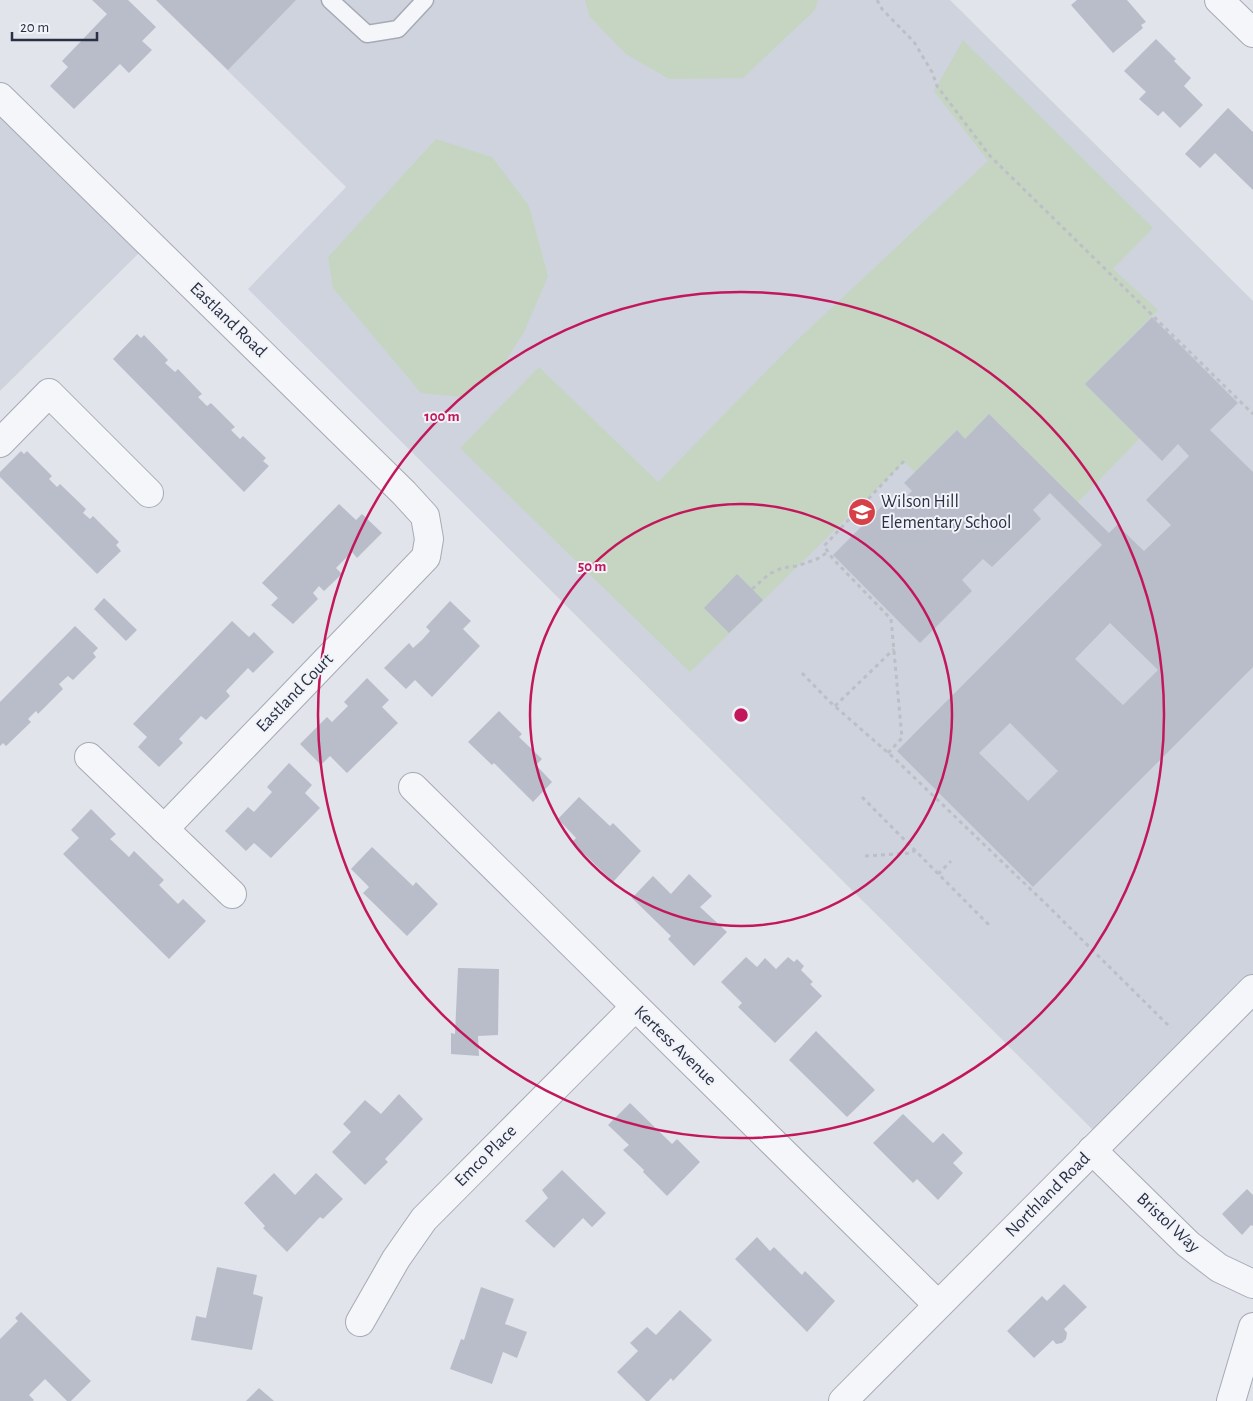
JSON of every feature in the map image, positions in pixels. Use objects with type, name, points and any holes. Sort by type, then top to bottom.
[{"type":"street","points":[[1219,0],[1253,33]]},
{"type":"street","name":"Eastland Road","points":[[0,97],[404,492],[425,516],[429,539],[426,557]]},
{"type":"street","points":[[0,443],[49,393],[149,493]]},
{"type":"street","name":"Eastland Court","points":[[164,829],[426,557]]},
{"type":"street","points":[[90,756],[232,894]]},
{"type":"street","name":"Kertess Avenue","points":[[413,787],[938,1305]]},
{"type":"street","name":"Northland Road","points":[[843,1401],[1253,988]]},
{"type":"street","name":"Emco Place","points":[[360,1322],[396,1258],[424,1219],[635,1007]]},
{"type":"street","name":"Bristol Way","points":[[1092,1150],[1188,1244],[1219,1268],[1253,1284]]},
{"type":"street","points":[[1231,1401],[1253,1327]]},
{"type":"lane","points":[[330,0],[367,34],[398,29],[425,0]]},
{"type":"path","points":[[877,0],[882,8],[914,42],[932,72],[937,86],[990,156],[1253,414]]},
{"type":"path","points":[[888,753],[902,738],[891,619],[824,546],[904,461]]},
{"type":"path","points":[[752,589],[769,574],[782,568],[796,566],[818,558],[828,552]]},
{"type":"path","points":[[835,706],[894,648]]},
{"type":"path","points":[[802,673],[1046,904],[1171,1028]]},
{"type":"path","points":[[862,798],[991,927]]},
{"type":"path","points":[[971,842],[975,837]]},
{"type":"path","points":[[865,856],[912,853],[915,850]]},
{"type":"path","points":[[938,874],[951,861]]},
{"type":"shaded area","name":"Wilson Hill Elementary School","points":[[156,0],[950,0],[1253,301],[1253,989],[1103,1140],[248,289],[346,187]]},
{"type":"shaded area","points":[[0,97],[149,243],[0,391]]},
{"type":"green space","points":[[585,0],[818,0],[815,10],[743,78],[669,79],[626,54],[590,17]]},
{"type":"green space","points":[[963,40],[1153,228],[1113,269],[1158,310],[1085,384],[1140,438],[1078,502],[989,414],[965,439],[957,430],[915,472],[904,462],[690,672],[460,448],[539,367],[658,482],[791,346],[988,161],[934,91]]},
{"type":"green space","points":[[436,139],[492,157],[529,206],[548,276],[524,332],[498,373],[460,397],[421,393],[333,288],[328,257]]},
{"type":"building","points":[[92,0],[128,0],[156,27],[142,41],[152,50],[129,73],[120,64],[74,109],[50,86],[68,67],[62,61],[107,14]]},
{"type":"building","points":[[156,0],[296,0],[228,70]]},
{"type":"building","points":[[1077,0],[1127,0],[1146,22],[1141,25],[1143,28],[1113,53],[1071,5]]},
{"type":"building","points":[[1156,39],[1176,59],[1174,61],[1191,78],[1184,86],[1203,105],[1180,128],[1163,111],[1158,116],[1139,99],[1146,92],[1124,71]]},
{"type":"building","points":[[1228,108],[1253,132],[1253,190],[1215,153],[1200,168],[1185,154]]},
{"type":"building","name":"Wilson Hill Elementary School","points":[[1152,317],[1238,403],[1210,430],[1253,472],[1253,667],[1033,887],[897,751],[1102,545],[1050,493],[1033,510],[1041,519],[992,567],[983,559],[962,580],[972,591],[920,643],[833,555],[886,502],[894,509],[912,491],[904,483],[957,430],[965,439],[989,414],[1109,533],[1117,525],[1144,551],[1171,525],[1146,500],[1189,456],[1178,444],[1162,461],[1085,384]],"holes":[[[1110,623],[1158,670],[1123,705],[1075,659]],[[1010,723],[1058,771],[1028,801],[979,753]]]},
{"type":"building","points":[[137,334],[141,338],[144,335],[168,360],[165,363],[175,372],[178,369],[202,394],[198,397],[207,406],[211,403],[235,427],[231,430],[240,439],[243,436],[266,458],[263,461],[269,466],[244,492],[113,359]]},
{"type":"building","points":[[21,451],[24,454],[27,451],[52,476],[49,479],[57,487],[60,484],[86,509],[83,513],[90,519],[93,516],[119,542],[116,545],[121,551],[97,574],[0,477],[0,472]]},
{"type":"building","points":[[339,504],[356,520],[362,514],[382,533],[357,558],[352,552],[336,568],[342,574],[324,591],[319,586],[313,593],[318,599],[293,624],[271,605],[278,598],[262,583]]},
{"type":"building","points":[[737,574],[763,600],[729,633],[704,608]]},
{"type":"building","points":[[104,598],[137,630],[126,641],[94,609]]},
{"type":"building","points":[[450,601],[471,621],[463,629],[480,646],[432,697],[415,680],[406,689],[384,668],[409,643],[413,648],[422,640],[430,631],[426,627]]},
{"type":"building","points":[[232,621],[249,637],[254,632],[274,652],[253,673],[248,668],[226,691],[230,696],[206,720],[201,716],[179,739],[183,743],[159,767],[138,747],[147,737],[133,724]]},
{"type":"building","points":[[75,626],[98,648],[93,653],[96,657],[73,680],[68,676],[59,684],[63,689],[38,714],[36,711],[28,719],[31,722],[6,746],[3,743],[0,746],[0,702]]},
{"type":"building","points":[[367,678],[389,700],[382,707],[398,723],[347,773],[330,756],[321,765],[300,744],[327,717],[332,722],[348,706],[344,702]]},
{"type":"building","points":[[499,711],[522,734],[519,737],[542,759],[536,765],[552,782],[533,802],[494,763],[492,765],[468,742]]},
{"type":"building","points":[[289,763],[312,785],[305,793],[320,808],[271,858],[254,843],[246,851],[225,831],[248,807],[254,812],[272,792],[267,787]]},
{"type":"building","points":[[579,797],[610,826],[613,823],[641,851],[613,882],[572,842],[576,838],[558,819]]},
{"type":"building","points":[[91,809],[116,834],[110,839],[129,857],[134,851],[164,880],[159,885],[178,904],[183,899],[206,921],[169,959],[63,854],[79,838],[71,830]]},
{"type":"building","points":[[372,847],[413,886],[416,882],[438,904],[407,936],[363,893],[369,887],[351,869]]},
{"type":"building","points":[[689,874],[712,896],[700,907],[727,932],[694,966],[668,939],[671,936],[632,898],[653,876],[671,894]]},
{"type":"building","points":[[746,957],[757,967],[765,958],[776,969],[788,957],[794,962],[797,959],[804,966],[801,970],[813,982],[810,984],[822,996],[775,1043],[738,1007],[742,1003],[721,982]]},
{"type":"building","points":[[458,968],[499,969],[498,1035],[478,1036],[479,1056],[451,1054],[451,1033],[455,1034]]},
{"type":"building","points":[[816,1031],[875,1090],[847,1117],[789,1060]]},
{"type":"building","points":[[399,1094],[423,1119],[385,1159],[388,1162],[365,1185],[332,1152],[351,1132],[343,1124],[365,1100],[381,1114]]},
{"type":"building","points":[[630,1103],[672,1144],[677,1139],[700,1162],[667,1196],[623,1150],[629,1145],[608,1125]]},
{"type":"building","points":[[903,1114],[933,1143],[943,1133],[963,1153],[953,1163],[963,1173],[938,1200],[917,1179],[913,1183],[873,1143]]},
{"type":"building","points":[[562,1170],[606,1213],[592,1227],[583,1218],[554,1248],[525,1221],[548,1198],[542,1190]]},
{"type":"building","points":[[274,1173],[295,1195],[316,1173],[343,1199],[323,1219],[320,1217],[287,1252],[263,1228],[265,1226],[244,1203]]},
{"type":"building","points":[[1247,1189],[1253,1195],[1253,1226],[1251,1225],[1242,1235],[1222,1214]]},
{"type":"building","points":[[757,1237],[770,1251],[774,1247],[802,1275],[805,1271],[835,1301],[807,1332],[735,1259]]},
{"type":"building","points":[[217,1267],[257,1275],[253,1294],[263,1297],[252,1350],[191,1340],[196,1316],[206,1318]]},
{"type":"building","points":[[1064,1284],[1087,1307],[1064,1329],[1067,1333],[1066,1339],[1062,1343],[1056,1344],[1053,1340],[1034,1358],[1007,1331],[1042,1296],[1047,1301]]},
{"type":"building","points":[[481,1287],[514,1299],[505,1324],[527,1332],[517,1358],[503,1352],[492,1384],[450,1369],[461,1339],[464,1340]]},
{"type":"building","points":[[680,1310],[712,1340],[673,1381],[671,1378],[649,1401],[646,1401],[617,1372],[638,1351],[630,1343],[647,1327],[656,1335]]},
{"type":"building","points":[[21,1312],[91,1381],[71,1401],[67,1401],[45,1379],[29,1395],[33,1401],[0,1401],[0,1339],[18,1321],[15,1318]]},
{"type":"building","points":[[259,1388],[274,1401],[246,1401]]},
{"type":"place","name":"Wilson Hill Elementary School","points":[[862,512]]}]
